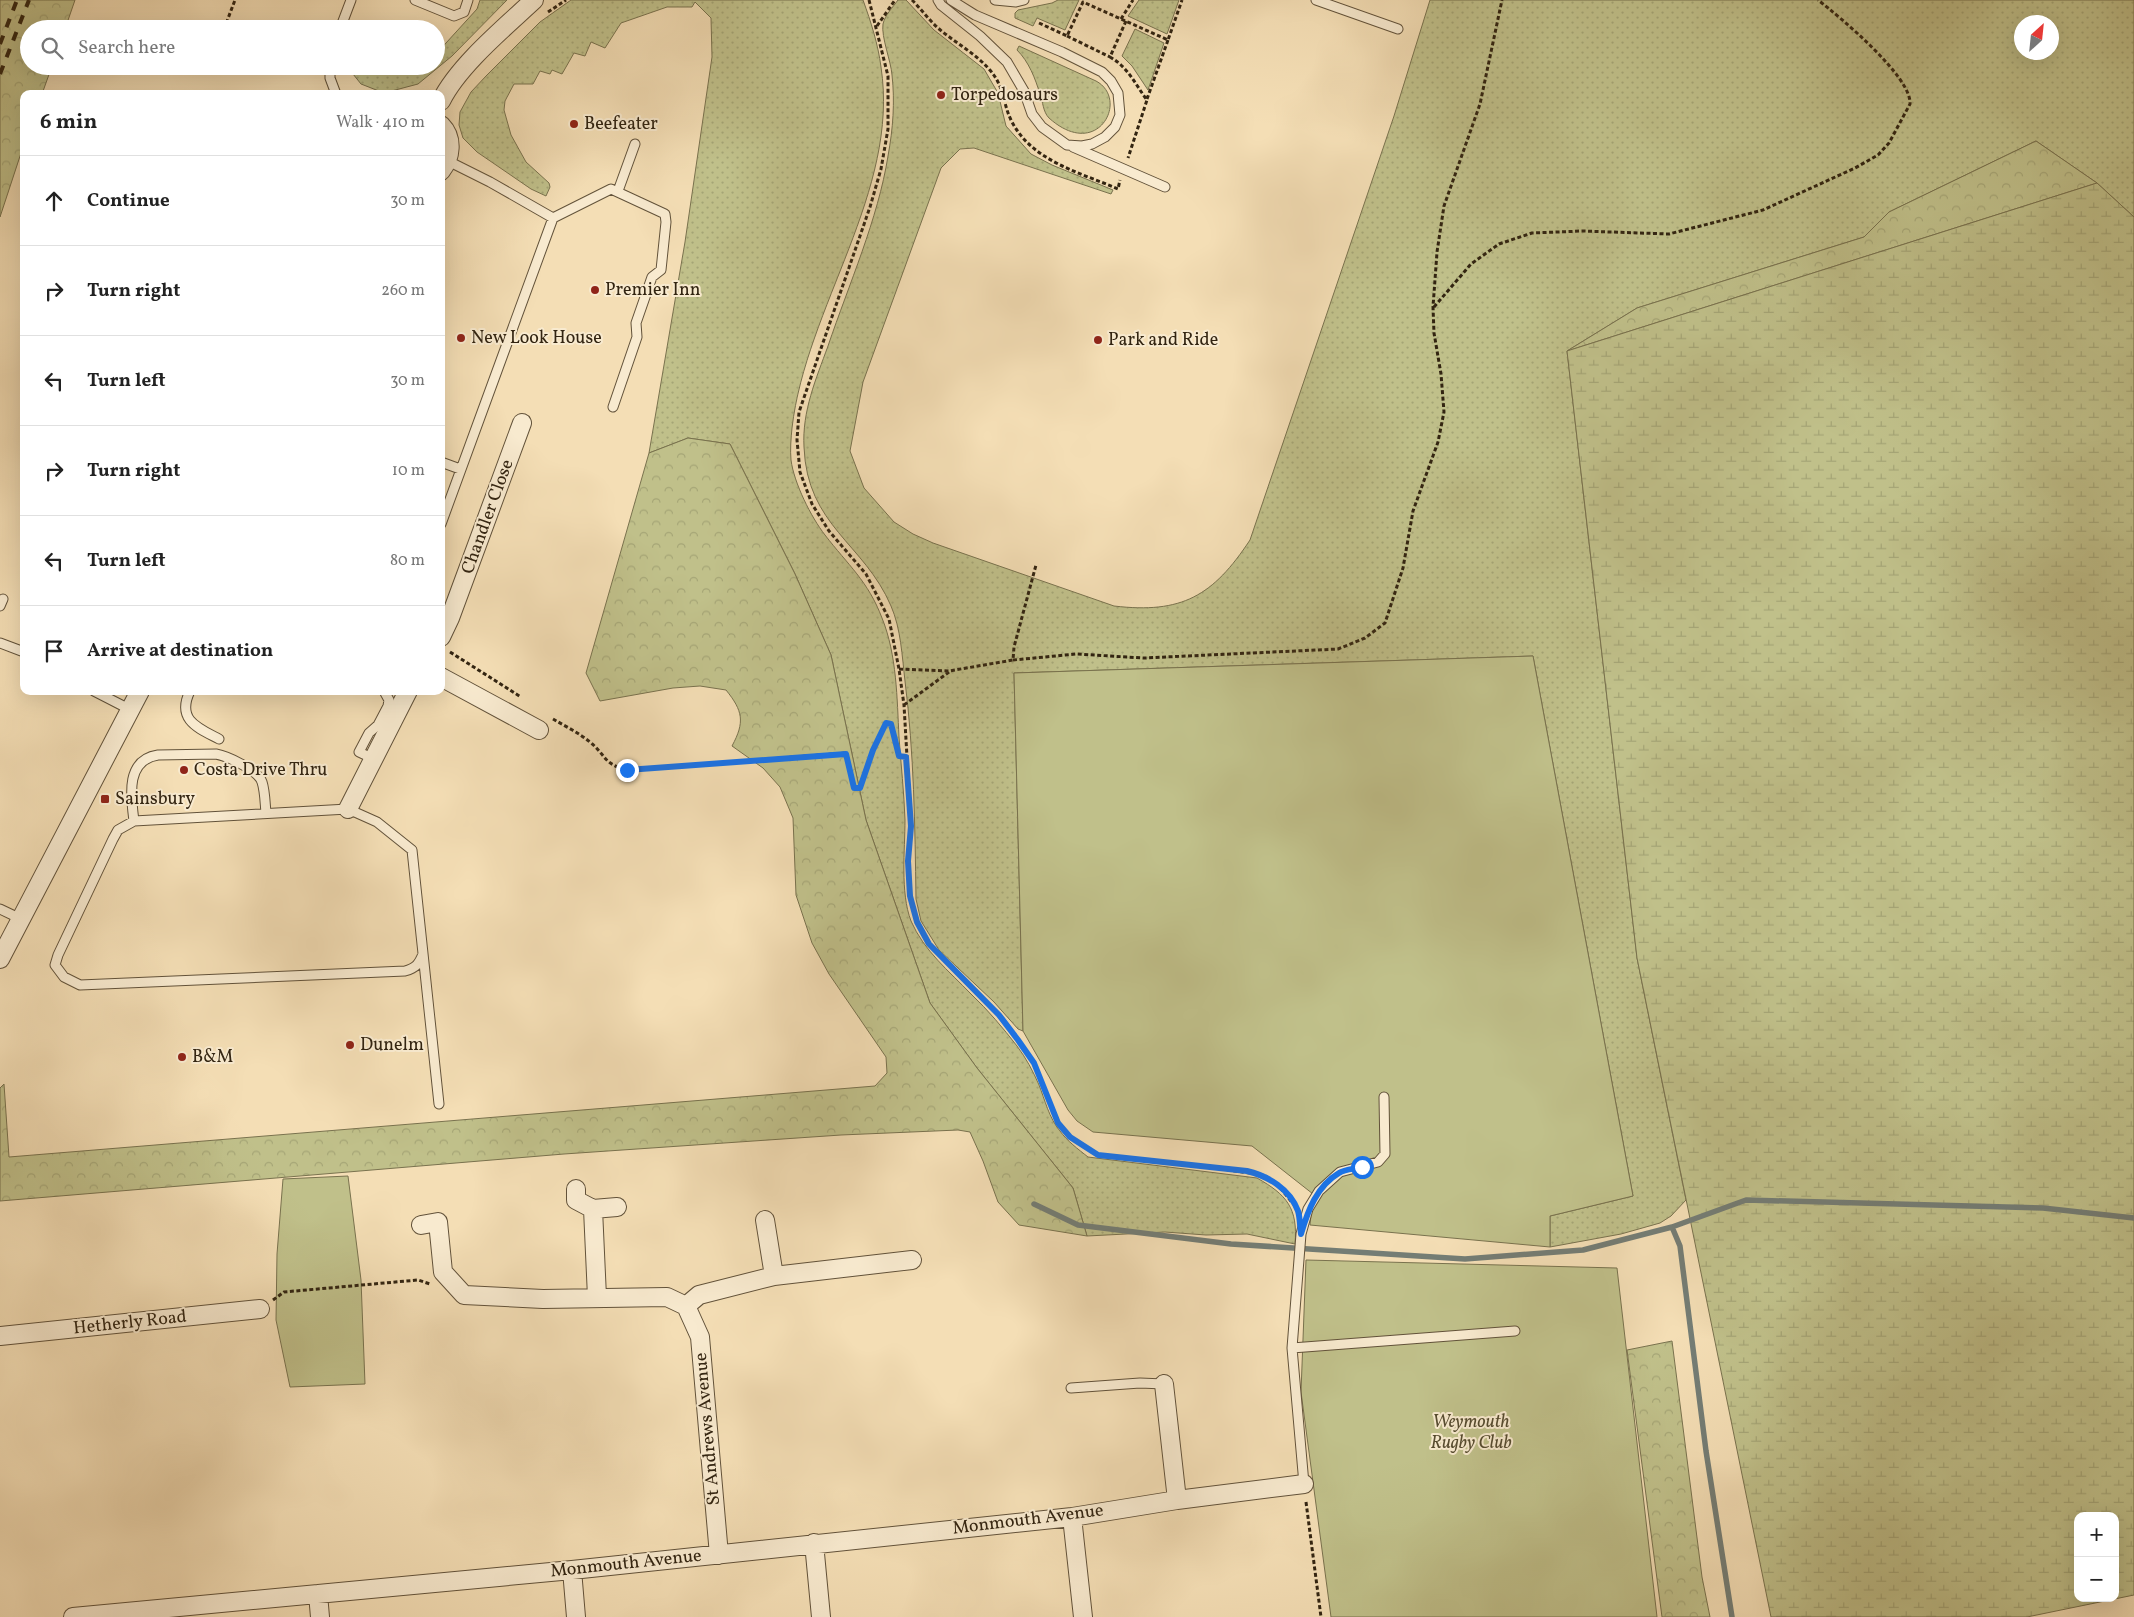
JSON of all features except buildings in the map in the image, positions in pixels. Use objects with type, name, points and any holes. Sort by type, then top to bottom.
[{"type":"street","points":[[445,94],[472,60],[534,0]]},
{"type":"street","points":[[445,132],[449,140],[450,152],[445,164]]},
{"type":"street","name":"Chandler Close","points":[[445,644],[446,616],[522,423]]},
{"type":"street","points":[[445,679],[539,730]]},
{"type":"street","points":[[0,960],[138,695]]},
{"type":"street","points":[[348,809],[366,756],[405,695]]},
{"type":"street","points":[[576,1189],[576,1200],[592,1209],[617,1206]]},
{"type":"street","points":[[592,1209],[597,1297]]},
{"type":"street","points":[[765,1220],[774,1276]]},
{"type":"street","points":[[421,1225],[438,1222],[443,1272],[464,1296],[544,1299],[597,1297],[667,1298],[686,1306],[699,1295],[774,1276],[912,1260]]},
{"type":"street","name":"St Andrews Avenue","points":[[686,1306],[700,1337],[719,1555]]},
{"type":"street","name":"Hetherly Road","points":[[0,1336],[260,1309]]},
{"type":"street","points":[[1164,1384],[1177,1500]]},
{"type":"street","name":"Monmouth Avenue","points":[[73,1617],[572,1570],[1072,1517],[1177,1500],[1304,1484]]},
{"type":"street","points":[[1072,1517],[1083,1617]]},
{"type":"street","points":[[814,1543],[820,1617]]},
{"type":"street","points":[[572,1570],[576,1617]]},
{"type":"street","points":[[318,1594],[320,1617]]},
{"type":"lane","points":[[343,20],[351,0]]},
{"type":"lane","points":[[415,0],[454,16],[464,12],[468,0]]},
{"type":"lane","points":[[938,0],[941,5],[1008,62],[1024,91],[1032,114],[1042,127],[1067,145],[1165,187]]},
{"type":"lane","points":[[951,0],[975,15],[1091,66],[1111,81],[1118,93],[1120,103],[1120,115],[1115,127],[1105,137],[1092,144],[1082,146],[1067,145]]},
{"type":"lane","points":[[995,0],[1016,2],[1024,0]]},
{"type":"lane","points":[[1316,0],[1398,29]]},
{"type":"lane","points":[[330,75],[334,90]]},
{"type":"lane","points":[[618,191],[635,144]]},
{"type":"lane","points":[[445,166],[490,182],[552,218]]},
{"type":"lane","points":[[445,512],[552,218],[611,189],[661,210],[665,214],[666,222],[661,270],[652,277],[636,323],[637,337],[613,407]]},
{"type":"lane","points":[[445,463],[460,469]]},
{"type":"lane","points":[[0,643],[20,650]]},
{"type":"lane","points":[[102,695],[131,710]]},
{"type":"lane","points":[[190,695],[185,708],[190,721],[195,726],[219,739]]},
{"type":"lane","points":[[366,756],[369,733],[378,725],[388,706],[386,695]]},
{"type":"lane","points":[[134,820],[130,793],[131,782],[140,765],[152,756],[158,755],[222,756],[253,771],[262,781],[266,813]]},
{"type":"lane","points":[[423,954],[420,963],[414,968],[405,971],[80,985],[71,981],[59,971],[56,965],[58,955],[113,839],[118,830],[134,820],[348,809],[377,822],[412,850],[439,1104]]},
{"type":"lane","points":[[0,908],[21,919]]},
{"type":"lane","points":[[1304,1484],[1292,1348],[1301,1234],[1308,1209],[1319,1191],[1340,1172],[1378,1162],[1385,1154],[1384,1097]]},
{"type":"lane","points":[[1292,1348],[1514,1331]]},
{"type":"lane","points":[[1071,1388],[1140,1383],[1164,1384]]},
{"type":"path","points":[[227,20],[235,0]]},
{"type":"path","points":[[869,0],[888,76],[888,129],[881,170],[870,207],[799,412],[797,440],[800,472],[812,504],[829,531],[866,574],[889,620],[904,705],[911,826],[908,861],[910,896],[917,922],[929,944],[999,1015],[1018,1040],[1034,1063],[1058,1123],[1070,1137],[1098,1155],[1239,1170],[1264,1175],[1278,1185],[1298,1210],[1301,1234]]},
{"type":"path","points":[[876,27],[895,0]]},
{"type":"path","points":[[1121,19],[1133,0]]},
{"type":"path","points":[[1147,100],[1182,0]]},
{"type":"path","points":[[899,669],[949,671],[1013,660],[1076,654],[1144,658],[1338,648],[1365,638],[1385,623],[1403,568],[1413,511],[1438,442],[1444,412],[1441,374],[1434,333],[1433,307],[1437,252],[1444,206],[1480,104],[1502,0]]},
{"type":"path","points":[[1433,307],[1471,264],[1499,244],[1532,233],[1582,231],[1669,234],[1763,210],[1855,168],[1878,155],[1889,143],[1910,104],[1911,97],[1894,72],[1863,38],[1818,0]]},
{"type":"path","points":[[1067,36],[1083,2],[1168,40]]},
{"type":"path","points":[[1039,23],[1110,57]]},
{"type":"path","points":[[1013,660],[1014,647],[1036,565]]},
{"type":"path","points":[[445,644],[528,702]]},
{"type":"path","points":[[904,705],[949,671]]},
{"type":"path","points":[[552,718],[591,743],[605,760],[614,767],[627,770],[846,754],[854,788],[860,788],[873,750],[886,723],[891,724],[899,756],[906,757]]},
{"type":"path","points":[[260,1309],[284,1292],[418,1280],[437,1286]]},
{"type":"path","points":[[1304,1484],[1320,1617]]},
{"type":"green space","points":[[0,0],[75,0],[68,20],[20,20],[20,75],[49,75],[43,90],[20,90],[20,156],[0,217]]},
{"type":"green space","points":[[480,0],[507,0],[445,62],[445,44],[477,9]]},
{"type":"green space","points":[[571,0],[863,0],[874,33],[881,67],[883,113],[877,159],[865,204],[814,338],[801,383],[792,428],[791,456],[799,489],[809,509],[825,535],[864,583],[882,618],[891,647],[897,692],[905,820],[904,884],[911,921],[916,932],[930,951],[1001,1026],[1017,1046],[1039,1085],[1056,1126],[1069,1142],[1088,1157],[1257,1178],[1276,1190],[1288,1204],[1295,1221],[1295,1244],[1247,1234],[1206,1235],[1165,1232],[1087,1236],[1073,1188],[977,1068],[930,1003],[866,820],[831,655],[795,574],[730,444],[688,438],[649,453],[685,242],[712,57],[711,18],[695,2],[692,7],[667,7],[621,23],[605,48],[591,42],[585,56],[574,53],[562,74],[552,70],[550,74],[540,71],[533,84],[514,84],[505,101],[504,110],[511,135],[526,162],[549,183],[550,187],[546,196],[531,189],[477,152],[463,138],[459,125],[460,112],[471,92],[540,22]]},
{"type":"green space","points":[[898,0],[906,0],[934,30],[984,69],[998,93],[1006,126],[1031,154],[1052,165],[1113,190],[1111,194],[974,148],[960,149],[941,168],[863,382],[850,451],[864,488],[894,522],[913,534],[933,543],[1114,606],[1138,608],[1159,607],[1177,603],[1194,597],[1209,588],[1223,575],[1250,540],[1394,116],[1430,0],[2134,0],[2134,217],[2097,183],[2036,141],[1889,212],[1864,237],[1637,308],[1567,351],[1637,958],[1686,1200],[1671,1216],[1660,1223],[1621,1234],[1550,1247],[1550,1216],[1633,1196],[1533,656],[1014,673],[1023,1031],[1018,1029],[994,1002],[939,950],[921,921],[916,899],[912,762],[902,652],[897,624],[891,606],[880,584],[826,515],[815,496],[807,474],[804,447],[805,421],[811,395],[870,227],[888,156],[891,136],[893,85],[883,35],[883,24],[887,14]]},
{"type":"green space","points":[[1058,0],[1079,0],[1065,30],[1037,18],[1033,26],[1015,18],[1015,13],[1018,10]]},
{"type":"green space","points":[[1139,0],[1179,0],[1167,34],[1128,16]]},
{"type":"green space","points":[[1135,29],[1164,43],[1148,90],[1132,66],[1122,56]]},
{"type":"green space","points":[[1019,46],[1096,81],[1106,90],[1110,101],[1109,112],[1104,123],[1094,130],[1082,133],[1066,130],[1049,118],[1044,110],[1031,70],[1017,50]]},
{"type":"green space","points":[[354,75],[429,75],[418,84],[395,90],[376,90],[361,84]]},
{"type":"green space","points":[[2036,141],[2097,183],[1567,351],[1637,308],[1864,237],[1889,212]]},
{"type":"green space","points":[[2097,183],[2134,217],[2134,1595],[2119,1598],[2119,1512],[2074,1512],[2074,1602],[2100,1602],[2027,1617],[1771,1617],[1637,958],[1567,351]]},
{"type":"green space","points":[[688,438],[730,444],[795,574],[831,655],[866,820],[930,1003],[977,1068],[1073,1188],[1087,1236],[1019,1225],[998,1202],[970,1132],[958,1130],[841,1135],[564,1154],[0,1201],[0,1088],[4,1084],[9,1157],[875,1086],[887,1073],[886,1057],[829,974],[812,943],[796,895],[793,818],[780,787],[763,768],[732,746],[739,730],[740,717],[732,697],[726,690],[700,686],[673,688],[600,701],[586,673],[649,453]]},
{"type":"green space","points":[[1533,656],[1633,1196],[1550,1216],[1550,1247],[1310,1225],[1313,1194],[1252,1146],[1093,1132],[1077,1121],[1068,1110],[1023,1031],[1014,673]]},
{"type":"green space","points":[[348,1176],[361,1280],[365,1384],[290,1387],[276,1320],[277,1254],[283,1179]]},
{"type":"green space","name":"Weymouth Rugby Club","points":[[1306,1260],[1617,1268],[1657,1617],[1331,1617],[1301,1392]]},
{"type":"green space","points":[[1672,1341],[1702,1577],[1710,1617],[1662,1617],[1627,1350]]},
{"type":"waterway","points":[[1034,1204],[1078,1225],[1231,1244],[1465,1259],[1583,1250],[1672,1227],[1746,1200],[2043,1208],[2134,1218]]},
{"type":"waterway","points":[[1672,1227],[1680,1246],[1706,1451],[1732,1617]]},
{"type":"railway","points":[[0,44],[17,0]]},
{"type":"railway","points":[[21,20],[29,0]]},
{"type":"railway","points":[[0,74],[20,23]]},
{"type":"place","name":"Torpedosaurs","points":[[941,95]]},
{"type":"place","name":"Beefeater","points":[[574,124]]},
{"type":"place","name":"Premier Inn","points":[[595,290]]},
{"type":"place","name":"New Look House","points":[[461,338]]},
{"type":"place","name":"Park and Ride","points":[[1098,340]]},
{"type":"place","name":"Costa Drive Thru","points":[[184,770]]},
{"type":"place","name":"Sainsbury","points":[[105,799]]},
{"type":"place","name":"Dunelm","points":[[350,1045]]},
{"type":"place","name":"B&M","points":[[182,1057]]},
{"type":"route","points":[[627,770],[846,754],[854,788],[860,788],[880,734],[886,723],[891,724],[899,756],[906,757],[911,826],[908,861],[910,896],[917,922],[929,944],[999,1015],[1018,1040],[1034,1063],[1058,1123],[1070,1137],[1098,1155],[1207,1166],[1264,1175],[1278,1185],[1298,1210],[1301,1234],[1308,1209],[1319,1191],[1340,1172],[1362,1167]]}]
